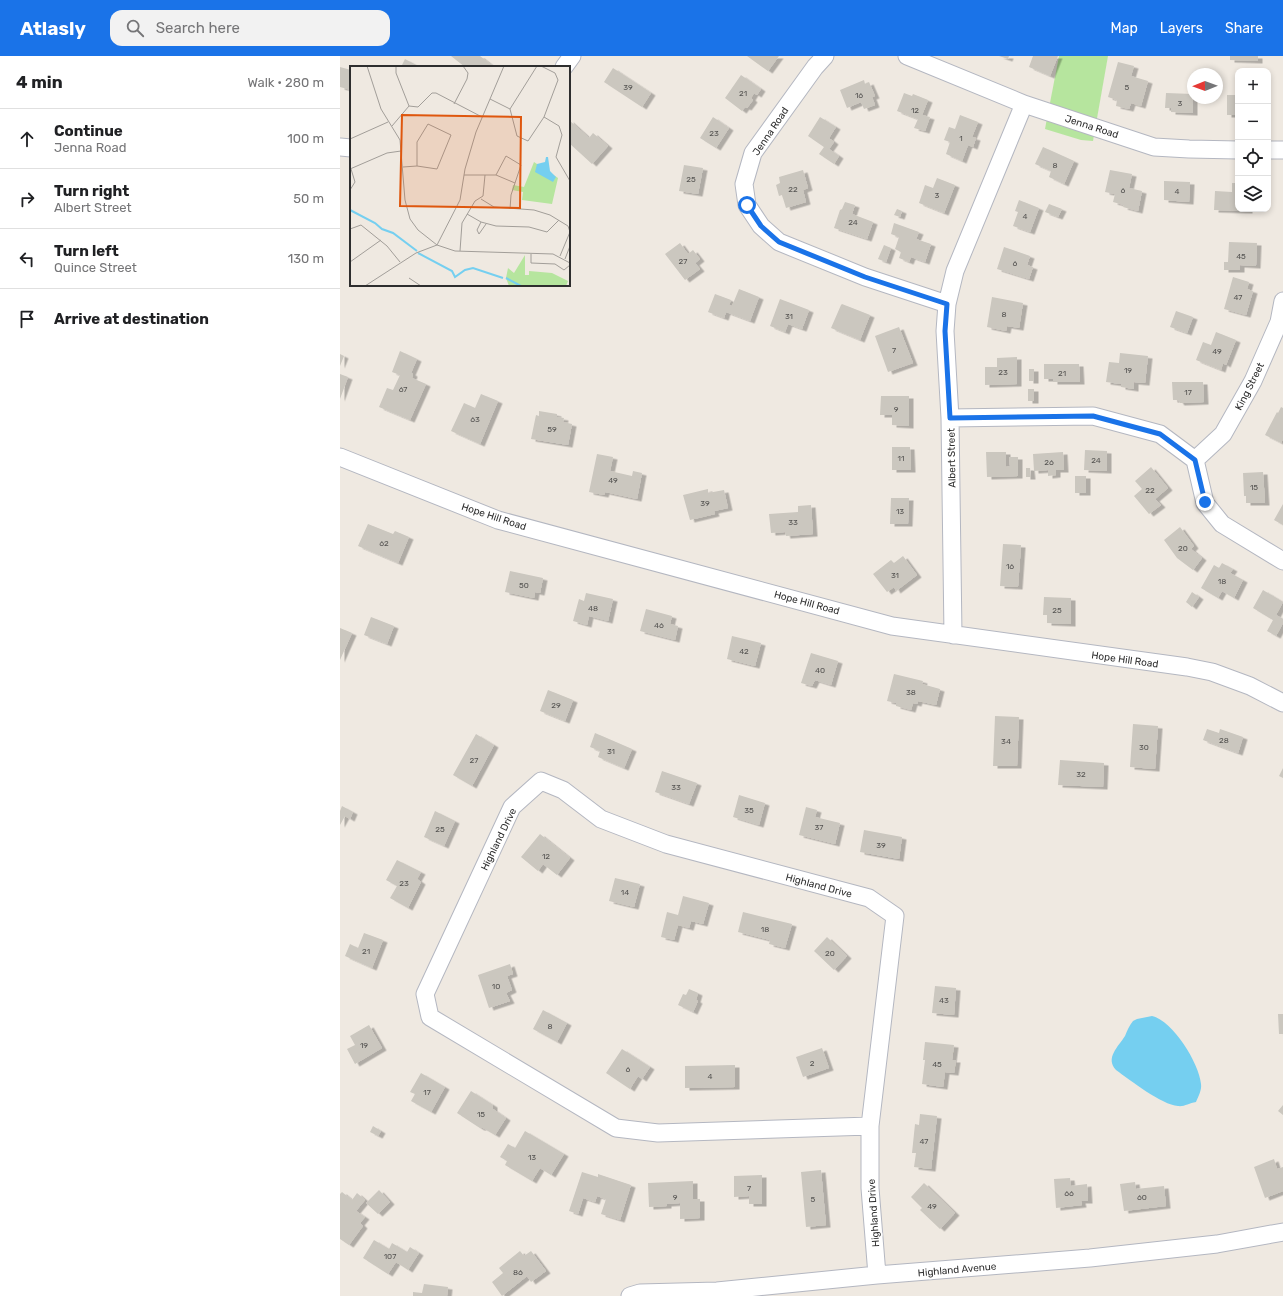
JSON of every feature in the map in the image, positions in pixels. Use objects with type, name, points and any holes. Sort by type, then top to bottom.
[{"type":"street","points":[[565,66],[572,56]]},
{"type":"street","name":"Jenna Road","points":[[825,56],[807,77],[753,154],[744,184],[747,205],[761,226],[779,242],[865,277],[947,304]]},
{"type":"street","name":"Jenna Road","points":[[907,56],[1024,104],[1154,147],[1235,150]]},
{"type":"street","name":"Albert Street","points":[[953,635],[950,418],[945,331],[947,304],[956,271],[1024,104]]},
{"type":"street","points":[[340,147],[350,148]]},
{"type":"street","points":[[1271,150],[1283,150]]},
{"type":"street","name":"King Street","points":[[1195,460],[1223,434],[1253,381],[1279,322],[1283,301]]},
{"type":"street","points":[[950,418],[1093,416],[1160,434],[1195,460],[1205,502],[1222,524],[1283,561]]},
{"type":"street","name":"Hope Hill Road","points":[[341,461],[498,520],[892,626],[1212,672],[1250,686],[1283,704]]},
{"type":"street","name":"Highland Drive","points":[[870,1126],[658,1133],[616,1128],[430,1017],[425,994],[512,807],[541,782],[563,790],[601,819],[666,844],[869,898],[895,916],[870,1126],[870,1188],[878,1275]]},
{"type":"street","name":"Highland Avenue","points":[[630,1296],[640,1293],[717,1294],[878,1275],[1140,1253],[1217,1244],[1283,1232]]},
{"type":"green space","points":[[1059,56],[1108,56],[1093,141],[1081,140],[1045,129]]},
{"type":"water","points":[[1152,1016],[1160,1019],[1176,1034],[1190,1055],[1199,1075],[1201,1084],[1196,1102],[1180,1106],[1171,1105],[1138,1086],[1116,1070],[1113,1066],[1112,1057],[1116,1048],[1125,1036],[1133,1021]]},
{"type":"building","points":[[451,56],[480,56],[493,66],[464,66]]},
{"type":"building","points":[[747,56],[779,56],[768,71]]},
{"type":"building","points":[[999,56],[1009,56],[1008,59]]},
{"type":"building","points":[[1033,56],[1058,56],[1050,76],[1029,67]]},
{"type":"building","points":[[1230,56],[1258,56],[1258,61],[1230,60]]},
{"type":"building","points":[[405,59],[418,66],[402,66]]},
{"type":"building","points":[[1118,62],[1134,66],[1131,76],[1148,81],[1141,106],[1131,103],[1129,109],[1116,106],[1117,100],[1108,97]]},
{"type":"building","points":[[340,67],[350,70],[350,90],[340,87]]},
{"type":"building","points":[[613,68],[651,93],[642,107],[604,82]]},
{"type":"building","points":[[741,75],[761,89],[757,95],[754,93],[751,98],[753,100],[747,108],[745,107],[742,111],[725,98]]},
{"type":"building","points":[[864,80],[865,84],[869,82],[875,96],[872,97],[875,105],[864,109],[861,102],[847,108],[840,90]]},
{"type":"building","points":[[904,93],[912,96],[913,94],[928,100],[922,115],[930,117],[925,131],[914,128],[918,119],[897,111]]},
{"type":"building","points":[[1166,93],[1187,94],[1187,104],[1193,104],[1193,113],[1171,112],[1171,108],[1165,108]]},
{"type":"building","points":[[1227,95],[1235,95],[1235,115],[1227,115]]},
{"type":"building","points":[[960,115],[978,122],[972,137],[976,138],[973,147],[968,145],[962,161],[946,154],[950,142],[944,140],[949,127],[955,129]]},
{"type":"building","points":[[713,117],[729,128],[716,148],[700,138]]},
{"type":"building","points":[[820,117],[836,127],[829,138],[834,142],[829,149],[839,156],[834,164],[819,154],[824,147],[808,136]]},
{"type":"building","points":[[570,121],[589,138],[593,133],[608,146],[592,164],[570,144]]},
{"type":"building","points":[[1043,147],[1074,161],[1064,184],[1049,177],[1051,171],[1035,164]]},
{"type":"building","points":[[684,165],[703,168],[698,194],[679,191]]},
{"type":"building","points":[[803,170],[808,188],[803,190],[806,202],[786,208],[782,195],[779,196],[776,185],[780,183],[779,177]]},
{"type":"building","points":[[1110,170],[1132,174],[1129,188],[1142,191],[1138,211],[1123,207],[1124,205],[1113,202],[1115,194],[1105,192]]},
{"type":"building","points":[[937,178],[955,185],[944,213],[919,203],[925,185],[933,188]]},
{"type":"building","points":[[1164,181],[1190,182],[1189,202],[1164,200]]},
{"type":"building","points":[[1232,183],[1235,183],[1235,211],[1214,210],[1215,191],[1232,192]]},
{"type":"building","points":[[1019,200],[1039,208],[1030,232],[1013,226],[1018,212],[1015,211]]},
{"type":"building","points":[[845,202],[855,205],[852,214],[873,222],[867,239],[834,228],[840,210]]},
{"type":"building","points":[[1049,204],[1062,209],[1058,217],[1045,212]]},
{"type":"building","points":[[897,209],[902,211],[900,217],[894,215]]},
{"type":"building","points":[[894,223],[919,232],[916,239],[931,244],[925,262],[911,257],[909,262],[899,258],[901,252],[895,249],[899,237],[891,234]]},
{"type":"building","points":[[1229,242],[1257,243],[1256,266],[1240,265],[1240,270],[1224,270],[1224,262],[1228,262]]},
{"type":"building","points":[[680,243],[688,254],[693,250],[700,259],[695,263],[700,269],[685,280],[665,254]]},
{"type":"building","points":[[884,245],[891,248],[886,262],[878,259]]},
{"type":"building","points":[[1004,247],[1030,256],[1027,265],[1033,267],[1029,279],[997,269]]},
{"type":"building","points":[[1233,277],[1249,282],[1247,289],[1253,291],[1246,315],[1224,309]]},
{"type":"building","points":[[739,289],[759,297],[750,321],[726,312],[724,318],[708,312],[715,294],[731,300],[729,305],[732,306]]},
{"type":"building","points":[[992,297],[1023,303],[1019,328],[1007,326],[1006,331],[987,327]]},
{"type":"building","points":[[780,299],[809,310],[802,329],[788,324],[785,332],[770,326]]},
{"type":"building","points":[[842,304],[870,315],[860,340],[831,328]]},
{"type":"building","points":[[1176,311],[1193,317],[1187,333],[1170,327]]},
{"type":"building","points":[[899,327],[913,363],[888,372],[875,336]]},
{"type":"building","points":[[1216,332],[1236,340],[1226,365],[1223,363],[1221,370],[1196,360],[1203,342],[1211,345]]},
{"type":"building","points":[[400,351],[417,359],[411,373],[413,374],[412,378],[426,384],[410,420],[379,407],[387,388],[393,390],[400,375],[392,372]]},
{"type":"building","points":[[1120,353],[1148,356],[1145,383],[1134,382],[1134,389],[1121,387],[1121,384],[1106,382],[1109,362],[1119,363]]},
{"type":"building","points":[[340,354],[344,356],[340,366]]},
{"type":"building","points":[[1017,357],[1017,384],[985,385],[985,367],[997,367],[997,358]]},
{"type":"building","points":[[1044,364],[1079,364],[1080,382],[1053,382],[1053,379],[1044,379]]},
{"type":"building","points":[[1029,369],[1034,369],[1034,381],[1029,381]]},
{"type":"building","points":[[340,374],[348,377],[340,399]]},
{"type":"building","points":[[1172,382],[1203,382],[1204,402],[1180,403],[1178,400],[1173,400]]},
{"type":"building","points":[[1028,389],[1034,389],[1034,401],[1028,401]]},
{"type":"building","points":[[481,394],[498,401],[480,444],[451,431],[464,403],[475,408]]},
{"type":"building","points":[[881,396],[909,396],[909,426],[892,425],[892,415],[880,415]]},
{"type":"building","points":[[1281,407],[1283,408],[1283,439],[1281,443],[1265,435]]},
{"type":"building","points":[[539,411],[557,414],[557,417],[564,418],[563,422],[572,424],[568,445],[531,439],[536,415],[539,416]]},
{"type":"building","points":[[892,447],[910,447],[911,470],[892,470]]},
{"type":"building","points":[[1085,450],[1107,451],[1107,471],[1084,470]]},
{"type":"building","points":[[986,452],[1006,452],[1006,467],[1010,466],[1009,457],[1018,457],[1018,476],[987,477]]},
{"type":"building","points":[[1063,452],[1064,470],[1056,470],[1056,475],[1048,476],[1048,470],[1034,471],[1033,454]]},
{"type":"building","points":[[597,454],[613,457],[610,471],[632,476],[633,471],[642,473],[637,499],[605,492],[604,495],[589,492]]},
{"type":"building","points":[[1151,467],[1168,488],[1155,499],[1161,505],[1149,514],[1134,496],[1142,489],[1135,481]]},
{"type":"building","points":[[1026,468],[1030,468],[1031,477],[1026,477]]},
{"type":"building","points":[[1263,472],[1265,503],[1246,503],[1246,496],[1244,496],[1243,473]]},
{"type":"building","points":[[1075,476],[1086,476],[1086,493],[1075,493]]},
{"type":"building","points":[[708,489],[708,493],[724,490],[728,508],[714,511],[715,514],[690,520],[683,495]]},
{"type":"building","points":[[891,498],[909,498],[908,524],[890,524]]},
{"type":"building","points":[[1283,504],[1283,525],[1274,520]]},
{"type":"building","points":[[811,505],[813,534],[786,536],[785,532],[771,533],[769,514],[798,512],[798,506]]},
{"type":"building","points":[[368,524],[393,534],[395,531],[409,537],[398,563],[358,546]]},
{"type":"building","points":[[1180,527],[1194,546],[1191,549],[1202,558],[1193,570],[1177,558],[1164,540]]},
{"type":"building","points":[[1003,544],[1021,545],[1018,587],[1000,586]]},
{"type":"building","points":[[903,556],[917,575],[896,591],[894,587],[887,592],[873,574],[891,560],[894,563]]},
{"type":"building","points":[[1222,563],[1233,569],[1230,573],[1243,580],[1234,598],[1222,591],[1218,598],[1201,588],[1214,565],[1219,568]]},
{"type":"building","points":[[510,571],[543,578],[540,593],[535,592],[534,598],[505,592]]},
{"type":"building","points":[[1263,590],[1283,602],[1276,615],[1283,619],[1283,623],[1276,636],[1267,631],[1273,620],[1253,608]]},
{"type":"building","points":[[1192,592],[1199,597],[1192,607],[1186,602]]},
{"type":"building","points":[[586,593],[613,599],[608,621],[589,616],[587,625],[573,621],[579,599],[584,601]]},
{"type":"building","points":[[1044,597],[1071,598],[1071,624],[1047,623],[1047,615],[1043,615]]},
{"type":"building","points":[[646,609],[672,616],[670,624],[678,626],[675,640],[640,631]]},
{"type":"building","points":[[371,617],[394,626],[387,644],[364,635]]},
{"type":"building","points":[[340,628],[352,633],[340,660]]},
{"type":"building","points":[[732,636],[761,643],[755,666],[727,659]]},
{"type":"building","points":[[811,653],[838,661],[831,685],[815,680],[812,686],[801,683]]},
{"type":"building","points":[[894,674],[923,681],[922,684],[940,689],[936,705],[918,701],[917,704],[913,703],[911,710],[896,706],[896,703],[887,701]]},
{"type":"building","points":[[548,690],[573,700],[565,721],[540,711]]},
{"type":"building","points":[[995,716],[1019,717],[1017,766],[993,766]]},
{"type":"building","points":[[1133,724],[1158,726],[1155,769],[1130,767]]},
{"type":"building","points":[[1207,729],[1219,733],[1220,729],[1243,737],[1238,753],[1203,740]]},
{"type":"building","points":[[595,733],[632,749],[624,768],[598,757],[600,751],[590,747]]},
{"type":"building","points":[[476,734],[494,745],[472,786],[453,775]]},
{"type":"building","points":[[1060,760],[1104,763],[1103,787],[1058,785]]},
{"type":"building","points":[[1283,768],[1283,778],[1279,776]]},
{"type":"building","points":[[662,771],[697,783],[689,804],[655,792]]},
{"type":"building","points":[[739,795],[765,803],[759,825],[733,817]]},
{"type":"building","points":[[342,806],[353,812],[350,819],[345,816],[340,825],[340,811]]},
{"type":"building","points":[[806,807],[817,810],[815,817],[840,823],[835,844],[799,835]]},
{"type":"building","points":[[435,811],[455,821],[444,846],[424,837]]},
{"type":"building","points":[[864,830],[902,837],[899,859],[860,852]]},
{"type":"building","points":[[540,834],[570,858],[557,875],[543,864],[538,871],[521,857]]},
{"type":"building","points":[[397,860],[421,872],[417,879],[421,882],[408,908],[390,898],[397,886],[386,880]]},
{"type":"building","points":[[615,878],[640,884],[634,907],[609,901]]},
{"type":"building","points":[[683,896],[709,903],[703,924],[691,921],[689,928],[678,925],[674,940],[661,937],[667,912],[678,915]]},
{"type":"building","points":[[743,912],[792,924],[785,948],[769,944],[770,940],[738,932]]},
{"type":"building","points":[[364,933],[383,940],[372,968],[345,956],[350,944],[358,948]]},
{"type":"building","points":[[827,937],[847,956],[834,970],[814,951]]},
{"type":"building","points":[[510,964],[513,974],[507,976],[512,990],[506,993],[510,1001],[489,1008],[478,975]]},
{"type":"building","points":[[935,986],[956,988],[954,1015],[932,1013]]},
{"type":"building","points":[[689,989],[698,993],[696,1000],[698,1001],[693,1012],[678,1005],[683,994],[686,995]]},
{"type":"building","points":[[543,1010],[567,1023],[557,1042],[533,1029]]},
{"type":"building","points":[[1278,1014],[1283,1014],[1283,1034],[1279,1034]]},
{"type":"building","points":[[369,1025],[382,1048],[355,1064],[347,1049],[355,1045],[350,1036]]},
{"type":"building","points":[[925,1042],[954,1045],[952,1060],[956,1060],[954,1073],[945,1072],[943,1087],[922,1084],[925,1060],[923,1060]]},
{"type":"building","points":[[822,1048],[829,1068],[803,1077],[796,1057]]},
{"type":"building","points":[[622,1049],[650,1067],[642,1079],[638,1076],[630,1089],[606,1073]]},
{"type":"building","points":[[735,1065],[735,1087],[685,1088],[685,1066]]},
{"type":"building","points":[[421,1073],[445,1087],[431,1112],[411,1101],[415,1094],[410,1092]]},
{"type":"building","points":[[471,1091],[493,1105],[493,1109],[506,1118],[495,1135],[483,1128],[480,1128],[457,1113]]},
{"type":"building","points":[[1283,1105],[1283,1115],[1278,1111]]},
{"type":"building","points":[[920,1114],[937,1116],[931,1169],[914,1167],[916,1153],[912,1153],[915,1124],[919,1125]]},
{"type":"building","points":[[373,1126],[381,1131],[378,1136],[370,1132]]},
{"type":"building","points":[[525,1131],[564,1154],[551,1175],[540,1168],[532,1181],[505,1165],[507,1161],[500,1157],[508,1144],[515,1148]]},
{"type":"building","points":[[1274,1159],[1277,1169],[1283,1167],[1283,1191],[1265,1198],[1254,1167]]},
{"type":"building","points":[[821,1170],[826,1225],[806,1227],[801,1172]]},
{"type":"building","points":[[582,1172],[598,1177],[598,1174],[631,1185],[620,1220],[601,1214],[606,1199],[597,1196],[595,1202],[583,1198],[578,1214],[569,1211]]},
{"type":"building","points":[[762,1175],[762,1204],[749,1204],[749,1196],[734,1197],[734,1176]]},
{"type":"building","points":[[1070,1178],[1071,1186],[1087,1184],[1088,1201],[1081,1201],[1082,1205],[1056,1208],[1054,1179]]},
{"type":"building","points":[[693,1181],[693,1199],[700,1199],[700,1218],[680,1219],[680,1203],[667,1204],[667,1206],[649,1207],[648,1183]]},
{"type":"building","points":[[1135,1182],[1136,1189],[1164,1186],[1166,1206],[1124,1211],[1120,1184]]},
{"type":"building","points":[[924,1183],[955,1213],[940,1229],[920,1210],[922,1208],[911,1197]]},
{"type":"building","points":[[379,1190],[390,1202],[378,1214],[366,1203]]},
{"type":"building","points":[[342,1192],[352,1200],[357,1193],[365,1200],[356,1211],[365,1217],[360,1223],[363,1226],[349,1245],[340,1239],[340,1194]]},
{"type":"building","points":[[374,1240],[389,1249],[392,1243],[407,1252],[410,1247],[419,1253],[408,1270],[396,1262],[388,1274],[363,1258]]},
{"type":"building","points":[[520,1251],[524,1256],[531,1251],[546,1271],[531,1282],[527,1276],[502,1296],[492,1282],[503,1273],[499,1268]]},
{"type":"building","points":[[424,1284],[448,1287],[447,1296],[413,1296],[413,1292],[422,1293]]},
{"type":"route","points":[[747,205],[761,226],[779,242],[865,277],[947,304],[945,331],[950,418],[1093,416],[1160,434],[1195,460],[1205,502]]}]
